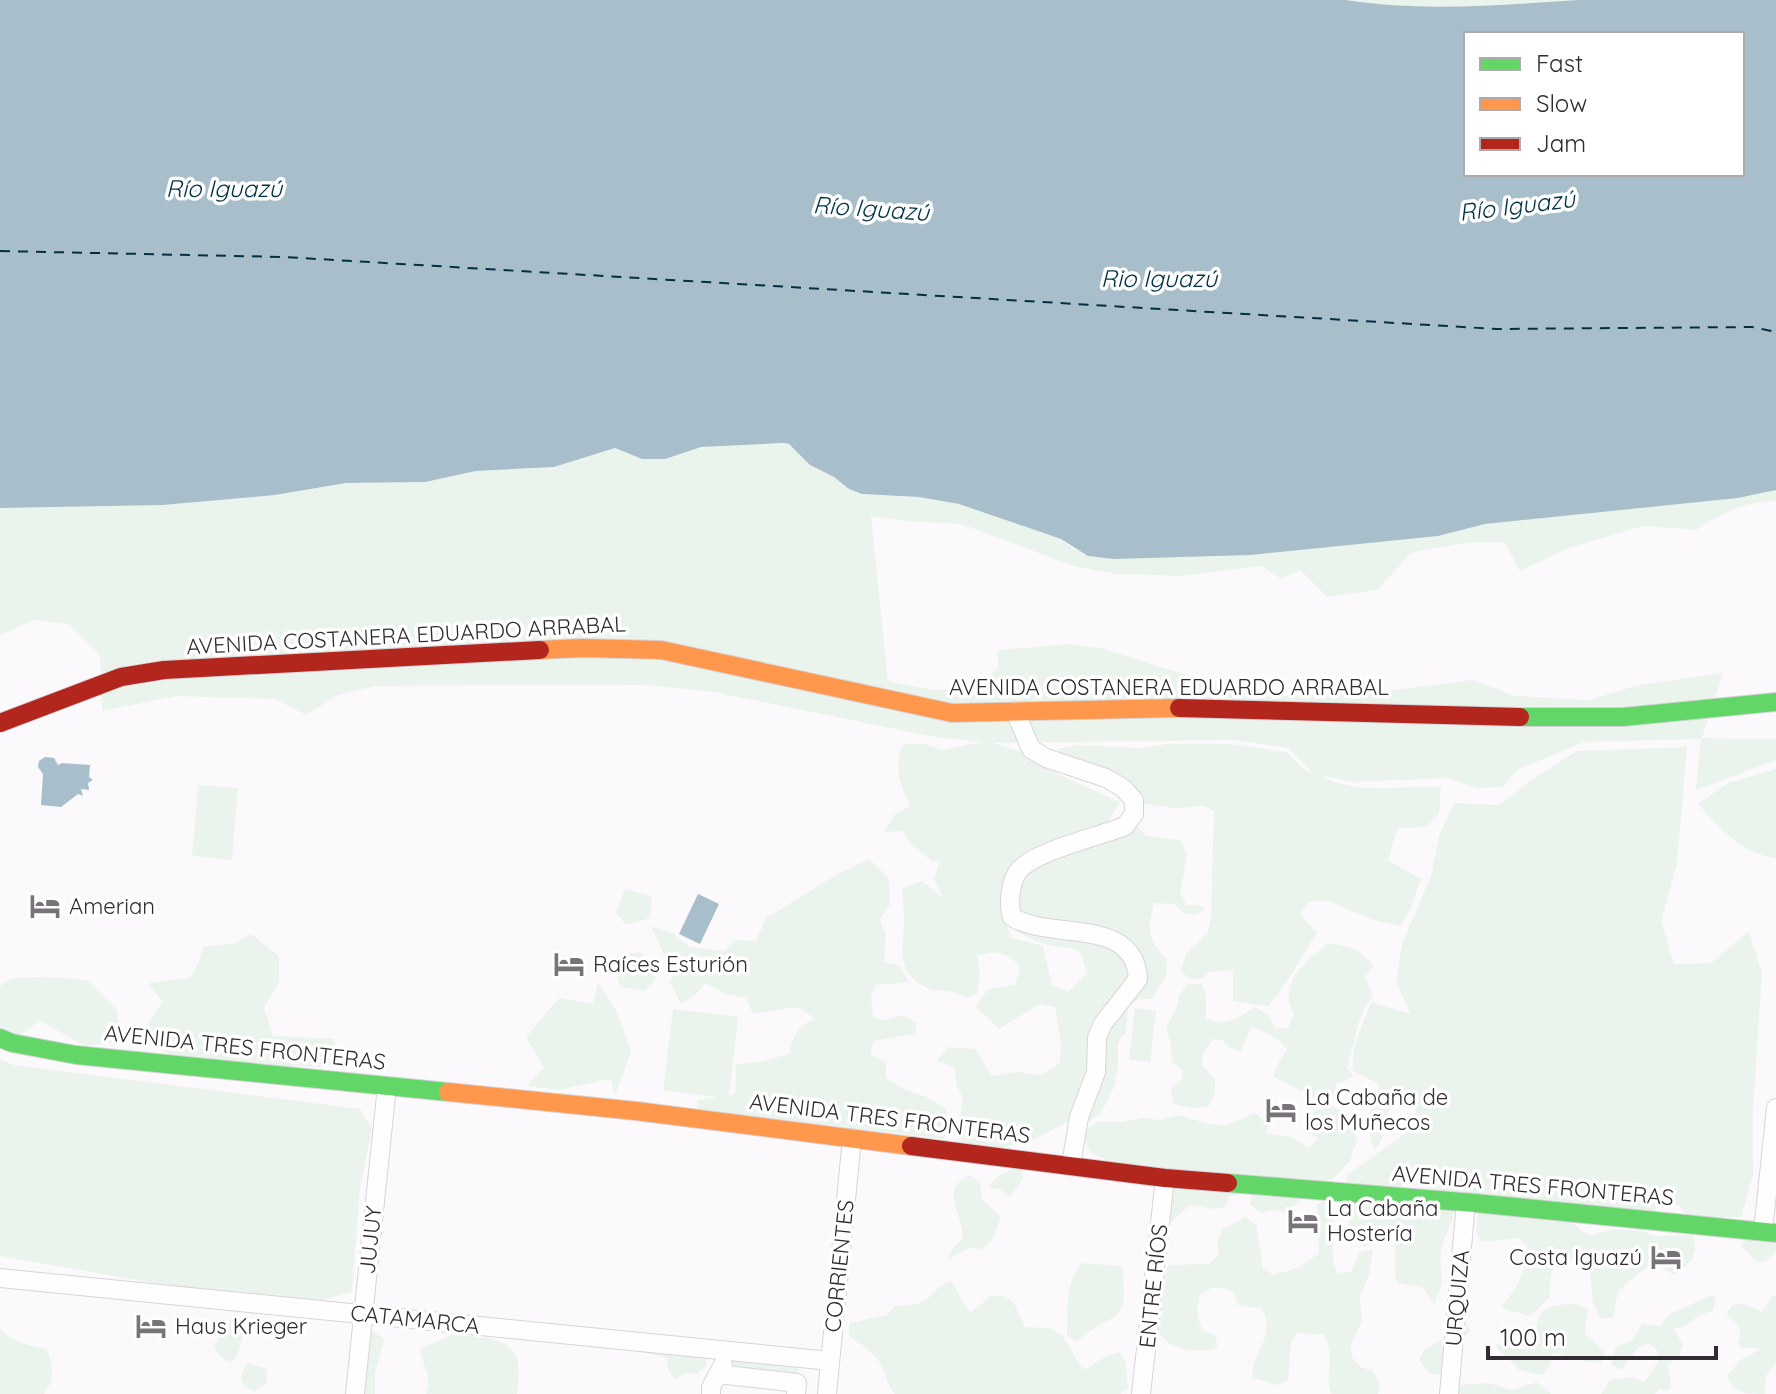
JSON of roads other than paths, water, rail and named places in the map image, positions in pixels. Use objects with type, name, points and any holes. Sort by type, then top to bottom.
[{"type":"main road","name":"AVENIDA COSTANERA EDUARDO ARRABAL","points":[[0,723],[121,677],[164,670],[582,648],[661,650],[952,713],[1212,707],[1565,718],[1623,717],[1776,702]]},
{"type":"main road","name":"AVENIDA TRES FRONTERAS","points":[[0,1038],[76,1055],[636,1111],[1165,1178],[1466,1202],[1769,1232]]},
{"type":"street","points":[[1015,711],[1031,749],[1046,758],[1106,778],[1123,788],[1134,800],[1134,814],[1125,826],[1036,857],[1018,871],[1008,904],[1012,917],[1026,925],[1105,936],[1124,947],[1137,963],[1138,979],[1102,1025],[1097,1038],[1096,1072],[1079,1117],[1071,1165]]},
{"type":"street","name":"JUJUY","points":[[355,1394],[387,1086]]},
{"type":"street","points":[[1769,1232],[1776,1108]]},
{"type":"street","name":"CORRIENTES","points":[[827,1394],[852,1138]]},
{"type":"street","name":"ENTRE RÍOS","points":[[1141,1394],[1165,1178]]},
{"type":"street","name":"URQUIZA","points":[[1449,1394],[1466,1202]]},
{"type":"street","name":"CATAMARCA","points":[[0,1278],[830,1361]]},
{"type":"street","points":[[711,1394],[730,1352]]},
{"type":"street","points":[[718,1374],[797,1383],[796,1394]]},
{"type":"water","name":"Rio Iguazú","points":[[0,0],[1346,0],[1433,7],[1579,0],[1776,0],[1776,490],[1738,498],[1485,524],[1438,536],[1250,555],[1114,559],[1088,556],[1061,539],[959,504],[919,497],[862,494],[810,465],[789,444],[783,443],[701,447],[665,459],[642,459],[615,448],[554,467],[476,471],[425,482],[346,483],[275,495],[163,505],[0,508]]},
{"type":"water","points":[[45,757],[54,758],[58,765],[90,765],[89,777],[93,780],[88,783],[89,790],[81,789],[83,796],[78,794],[61,807],[41,805],[43,774],[38,767],[39,761]]},
{"type":"water","points":[[698,894],[719,904],[700,944],[679,934]]},
{"type":"place","name":"Amerian","points":[[45,906]]},
{"type":"place","name":"Raíces Esturión","points":[[569,964]]},
{"type":"place","name":"La Cabaña de los Muñecos","points":[[1281,1110]]},
{"type":"place","name":"La Cabaña Hostería","points":[[1303,1221]]},
{"type":"place","name":"Costa Iguazú","points":[[1666,1257]]},
{"type":"place","name":"Haus Krieger","points":[[151,1326]]},
{"type":"water label","name":"Río Iguazú","points":[[224,189]]},
{"type":"water label","name":"Río Iguazú","points":[[1517,206]]},
{"type":"water label","name":"Río Iguazú","points":[[871,209]]}]
